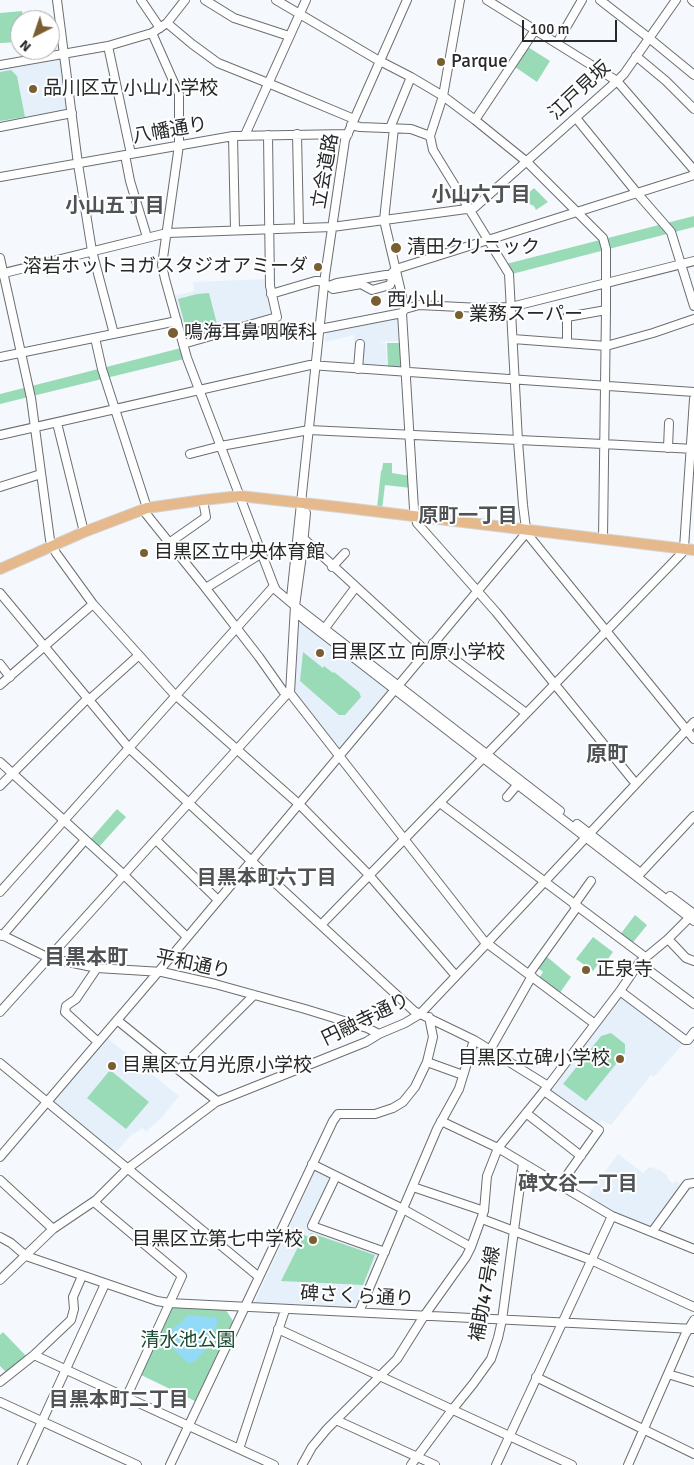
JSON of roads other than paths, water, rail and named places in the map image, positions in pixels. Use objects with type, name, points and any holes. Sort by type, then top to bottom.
[{"type":"main road","points":[[0,569],[84,532],[145,509],[240,496],[689,549]]},
{"type":"street","points":[[57,0],[78,164],[92,251],[114,334]]},
{"type":"street","points":[[142,0],[163,26],[218,63],[268,83],[360,127],[411,129],[430,136]]},
{"type":"street","points":[[0,65],[108,46],[152,33],[163,26],[186,0]]},
{"type":"street","points":[[205,0],[234,18],[289,36]]},
{"type":"street","points":[[276,0],[380,61],[412,77],[443,96],[476,120],[527,162],[603,238],[606,249],[603,539]]},
{"type":"street","points":[[245,135],[306,0]]},
{"type":"street","name":"立会道路","points":[[302,502],[320,329],[345,140],[407,0]]},
{"type":"street","points":[[460,0],[443,96],[430,136],[433,150],[509,274],[518,441],[527,531],[529,536],[694,740]]},
{"type":"street","points":[[487,0],[617,81],[694,170]]},
{"type":"street","points":[[557,43],[582,0]]},
{"type":"street","points":[[600,0],[694,75]]},
{"type":"street","name":"江戸見坂","points":[[470,209],[474,208],[527,162],[624,74],[676,0]]},
{"type":"street","points":[[476,120],[535,30]]},
{"type":"street","points":[[152,33],[179,94],[178,145],[162,265],[183,344],[199,390],[276,590],[396,687]]},
{"type":"street","points":[[108,46],[134,197],[147,238]]},
{"type":"street","points":[[636,56],[666,81],[694,109]]},
{"type":"street","points":[[412,77],[392,128],[384,220],[404,311],[405,372],[417,523],[477,591],[636,784]]},
{"type":"street","points":[[0,127],[72,113]]},
{"type":"street","points":[[576,118],[671,232],[694,306]]},
{"type":"street","points":[[297,134],[299,228]]},
{"type":"street","name":"八幡通り","points":[[0,177],[233,136],[348,134]]},
{"type":"street","points":[[183,344],[277,317],[271,294],[268,135]]},
{"type":"street","points":[[233,136],[235,230]]},
{"type":"street","points":[[326,285],[390,275],[396,269],[694,175]]},
{"type":"street","points":[[1,274],[167,233],[332,228],[470,209]]},
{"type":"street","points":[[0,258],[1,274],[31,398],[50,540],[56,553],[93,604],[176,695],[299,803],[369,875],[456,976]]},
{"type":"street","points":[[320,329],[404,311],[419,305],[481,308],[511,307],[694,261]]},
{"type":"street","points":[[271,294],[315,281],[333,288],[361,284],[372,290],[390,285],[392,280],[390,275]]},
{"type":"street","points":[[567,343],[567,316],[606,310]]},
{"type":"street","points":[[513,339],[606,346],[694,319]]},
{"type":"street","points":[[0,357],[177,321]]},
{"type":"street","points":[[95,338],[102,369],[135,471],[145,509],[169,543],[237,628],[283,691],[288,694],[339,755],[487,943],[595,1024]]},
{"type":"street","points":[[358,369],[360,344]]},
{"type":"street","points":[[0,436],[306,365],[694,392]]},
{"type":"street","points":[[321,925],[682,553],[689,549],[694,399]]},
{"type":"street","points":[[57,423],[84,532]]},
{"type":"street","points":[[668,448],[669,423]]},
{"type":"street","points":[[190,454],[221,446],[309,430],[692,449]]},
{"type":"street","points":[[0,487],[41,474]]},
{"type":"street","points":[[169,543],[206,517],[203,500]]},
{"type":"street","points":[[2,1010],[288,694],[295,606],[304,539],[306,510],[302,502]]},
{"type":"street","points":[[302,502],[291,598],[299,615],[396,687],[693,916],[642,960],[620,992],[498,1148],[487,1176],[483,1215],[472,1247],[466,1257],[424,1316],[397,1359],[336,1420],[312,1447],[302,1465]]},
{"type":"street","points":[[0,1157],[159,971],[527,531]]},
{"type":"street","points":[[304,539],[426,652]]},
{"type":"street","points":[[332,566],[345,552]]},
{"type":"street","points":[[206,588],[262,553]]},
{"type":"street","points":[[0,892],[274,586]]},
{"type":"street","points":[[325,628],[356,588]]},
{"type":"street","points":[[0,593],[129,748],[411,1008],[490,1050],[546,1088],[599,1130],[560,1185]]},
{"type":"street","points":[[0,685],[93,604]]},
{"type":"street","points":[[433,643],[526,714]]},
{"type":"street","points":[[0,786],[88,699],[139,655]]},
{"type":"street","points":[[0,664],[10,677]]},
{"type":"street","name":"円融寺通り","points":[[0,1280],[53,1229],[94,1202],[127,1169],[218,1101],[366,1042],[420,1014],[694,722]]},
{"type":"street","points":[[485,756],[518,784],[588,836]]},
{"type":"street","points":[[0,762],[124,875],[187,937]]},
{"type":"street","points":[[507,797],[518,784]]},
{"type":"street","points":[[440,803],[575,906],[694,1004]]},
{"type":"street","points":[[639,875],[694,816]]},
{"type":"street","points":[[1,935],[85,840]]},
{"type":"street","points":[[156,840],[218,900]]},
{"type":"street","points":[[490,1050],[530,974],[591,881]]},
{"type":"street","name":"平和通り","points":[[1,935],[49,958],[97,968],[159,971],[254,995],[356,1024],[379,1034]]},
{"type":"street","points":[[668,939],[686,958],[694,961]]},
{"type":"street","points":[[97,968],[76,999],[66,1006],[65,1012],[98,1042]]},
{"type":"street","points":[[620,992],[685,1040],[688,1040],[694,1032]]},
{"type":"street","points":[[179,1070],[254,995]]},
{"type":"street","points":[[170,1465],[336,1115],[374,1114],[393,1108],[403,1102],[415,1087],[427,1062],[432,1037],[429,1017]]},
{"type":"street","points":[[117,1020],[218,1101]]},
{"type":"street","points":[[359,1312],[441,1121],[458,1089],[474,1040]]},
{"type":"street","points":[[0,1062],[259,1277]]},
{"type":"street","points":[[427,1062],[463,1075]]},
{"type":"street","points":[[526,1113],[581,1156]]},
{"type":"street","points":[[441,1121],[498,1148],[612,1216],[694,1249]]},
{"type":"street","name":"補助47号線","points":[[411,1465],[491,1359],[502,1320],[523,1163]]},
{"type":"street","points":[[312,1164],[403,1209],[472,1247]]},
{"type":"street","points":[[336,1176],[312,1226],[385,1252]]},
{"type":"street","points":[[0,1180],[53,1229]]},
{"type":"street","points":[[652,1232],[687,1184],[694,1183]]},
{"type":"street","points":[[413,1187],[483,1215],[514,1230],[592,1260],[694,1307]]},
{"type":"street","points":[[94,1202],[182,1276],[126,1398]]},
{"type":"street","points":[[496,1465],[612,1216]]},
{"type":"street","name":"碑さくら通り","points":[[0,1237],[11,1243],[26,1256],[105,1284],[169,1303],[692,1329]]},
{"type":"street","points":[[0,1382],[34,1355],[71,1320],[74,1308],[73,1297],[82,1276]]},
{"type":"street","points":[[22,1465],[105,1284]]},
{"type":"street","points":[[239,1449],[284,1310]]},
{"type":"street","points":[[628,1465],[684,1335],[692,1329],[694,1320]]},
{"type":"street","points":[[278,1329],[572,1465]]},
{"type":"street","points":[[34,1355],[274,1465]]},
{"type":"street","points":[[668,1374],[694,1382]]},
{"type":"street","points":[[536,1377],[694,1454]]},
{"type":"street","points":[[0,1402],[137,1465]]},
{"type":"street","points":[[336,1420],[435,1465]]},
{"type":"water","points":[[187,1315],[217,1318],[217,1324],[210,1345],[194,1362],[188,1363],[167,1343],[170,1333],[175,1326],[184,1320]]},
{"type":"place","name":"Parque","points":[[441,62]]},
{"type":"place","name":"品川区立 小山小学校","points":[[33,89]]},
{"type":"place","name":"清田クリニック","points":[[396,248]]},
{"type":"place","name":"溶岩ホットヨガスタジオアミーダ","points":[[318,267]]},
{"type":"place","name":"西小山","points":[[376,301]]},
{"type":"place","name":"業務スーパー","points":[[459,315]]},
{"type":"place","name":"鳴海耳鼻咽喉科","points":[[173,333]]},
{"type":"place","name":"目黒区立中央体育館","points":[[144,553]]},
{"type":"place","name":"目黒区立 向原小学校","points":[[320,653]]},
{"type":"place","name":"正泉寺","points":[[586,970]]},
{"type":"place","name":"目黒区立碑小学校","points":[[620,1059]]},
{"type":"place","name":"目黒区立月光原小学校","points":[[112,1066]]},
{"type":"place","name":"目黒区立第七中学校","points":[[313,1240]]},
{"type":"district","name":"小山六丁目","points":[[481,196]]},
{"type":"district","name":"小山五丁目","points":[[115,207]]},
{"type":"district","name":"原町一丁目","points":[[468,517]]},
{"type":"district","name":"原町","points":[[607,755]]},
{"type":"district","name":"目黒本町六丁目","points":[[267,879]]},
{"type":"district","name":"目黒本町","points":[[86,958]]},
{"type":"district","name":"碑文谷一丁目","points":[[578,1185]]},
{"type":"district","name":"目黒本町二丁目","points":[[119,1401]]},
{"type":"park label","name":"清水池公園","points":[[188,1341]]}]
